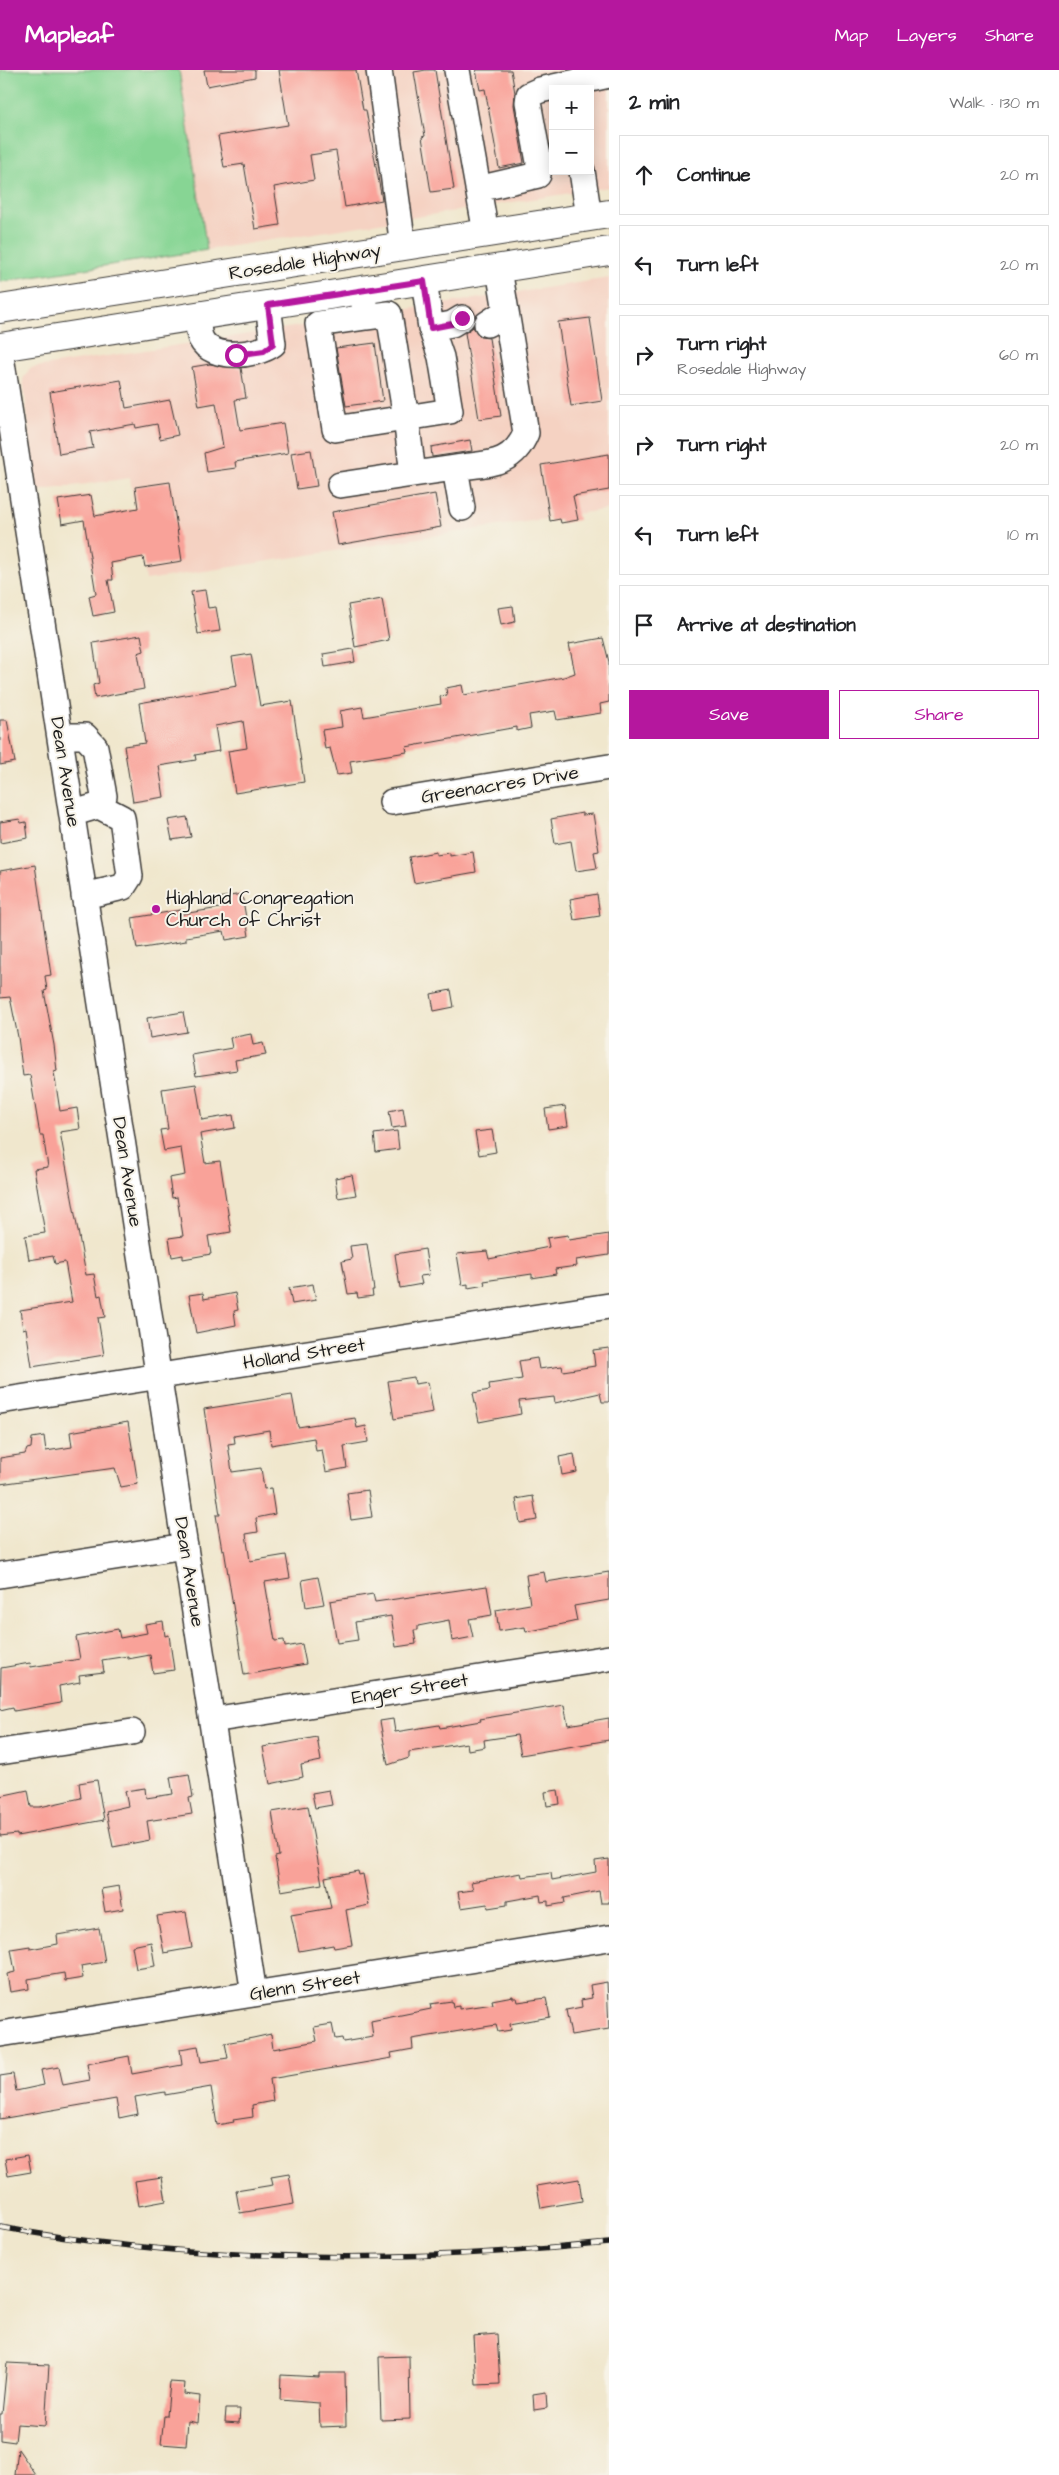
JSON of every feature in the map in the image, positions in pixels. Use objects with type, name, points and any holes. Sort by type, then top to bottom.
[{"type":"main road","name":"Rosedale Highway","points":[[0,309],[599,215]]},
{"type":"main road","name":"Rosedale Highway","points":[[0,347],[609,251]]},
{"type":"main road","points":[[0,347],[2,334],[10,326],[23,322],[206,292],[270,267]]},
{"type":"street","points":[[379,70],[403,246]]},
{"type":"street","points":[[457,70],[486,233]]},
{"type":"street","points":[[478,189],[538,176],[539,162],[528,98],[534,92],[568,81],[609,75]]},
{"type":"street","points":[[584,175],[599,215]]},
{"type":"street","points":[[313,298],[335,430],[450,411],[441,357],[474,320],[498,269]]},
{"type":"street","points":[[340,485],[501,461],[520,448],[526,433],[474,320],[424,281]]},
{"type":"street","points":[[362,291],[366,317]]},
{"type":"street","points":[[197,316],[201,340],[212,349],[236,355],[252,353],[264,351],[273,344],[268,305]]},
{"type":"street","points":[[318,324],[388,314],[406,418],[413,474]]},
{"type":"street","name":"Dean Avenue","points":[[0,347],[7,443],[60,736],[254,1994]]},
{"type":"street","points":[[455,468],[462,508]]},
{"type":"street","points":[[60,736],[85,736],[96,747],[104,796],[99,806]]},
{"type":"street","name":"Greenacres Drive","points":[[392,802],[609,767]]},
{"type":"street","points":[[72,812],[99,806],[122,818],[130,876],[123,887],[84,896]]},
{"type":"street","name":"Holland Street","points":[[0,1401],[609,1306]]},
{"type":"street","points":[[0,1575],[185,1546]]},
{"type":"street","name":"Enger Street","points":[[212,1720],[609,1658]]},
{"type":"street","points":[[0,1752],[132,1732]]},
{"type":"street","name":"Glenn Street","points":[[0,2034],[609,1938]]},
{"type":"shaded area","points":[[179,70],[609,70],[609,187],[207,250]]},
{"type":"shaded area","points":[[609,278],[609,509],[146,580],[130,478],[36,491],[23,379],[30,368]]},
{"type":"green space","points":[[0,70],[179,70],[207,250],[0,282]]},
{"type":"building","points":[[204,70],[255,70],[255,77],[207,86]]},
{"type":"building","points":[[279,70],[356,70],[363,110],[366,110],[382,200],[345,207],[336,151],[310,155],[314,180],[274,187],[280,225],[255,229],[244,164],[224,167],[218,136],[288,125]]},
{"type":"building","points":[[435,70],[454,189],[431,192],[422,137],[425,136],[414,72]]},
{"type":"building","points":[[476,70],[511,70],[515,93],[514,105],[524,163],[499,168],[485,89],[480,90]]},
{"type":"building","points":[[590,318],[602,401],[571,406],[558,322]]},
{"type":"building","points":[[473,327],[480,337],[489,338],[501,416],[479,419],[465,333]]},
{"type":"building","points":[[375,343],[383,401],[346,406],[336,348]]},
{"type":"building","points":[[210,364],[241,368],[246,398],[235,400],[240,430],[283,423],[288,453],[235,462],[236,468],[207,472],[204,453],[223,447],[216,403],[199,406],[192,367]]},
{"type":"building","points":[[121,380],[126,408],[170,400],[178,435],[160,439],[157,424],[136,428],[135,424],[90,432],[93,448],[59,454],[50,392]]},
{"type":"building","points":[[470,440],[472,451],[432,457],[431,447]]},
{"type":"building","points":[[311,450],[317,486],[297,489],[291,453]]},
{"type":"building","points":[[609,454],[609,490],[573,496],[578,520],[561,523],[560,519],[550,521],[541,465]]},
{"type":"building","points":[[170,482],[182,561],[145,567],[143,557],[111,563],[113,580],[108,580],[114,612],[93,616],[89,596],[96,594],[84,520],[62,524],[58,500],[91,495],[95,516],[138,508],[135,487]]},
{"type":"building","points":[[435,494],[441,527],[338,545],[332,512]]},
{"type":"building","points":[[205,590],[208,608],[216,607],[220,631],[198,634],[191,592]]},
{"type":"building","points":[[382,599],[389,640],[355,647],[348,605]]},
{"type":"building","points":[[513,606],[515,622],[501,625],[498,608]]},
{"type":"building","points":[[141,635],[144,651],[138,653],[144,689],[95,698],[93,685],[99,683],[93,643]]},
{"type":"building","points":[[603,638],[609,662],[609,702],[600,704],[601,713],[557,720],[555,711],[529,715],[531,728],[517,731],[517,727],[406,747],[407,752],[350,761],[352,773],[337,775],[330,748],[325,749],[322,730],[342,727],[340,711],[362,707],[364,717],[441,704],[440,696],[447,695],[446,688],[462,685],[464,695],[564,677],[575,673],[569,644]]},
{"type":"building","points":[[353,649],[355,662],[325,667],[323,654]]},
{"type":"building","points":[[251,654],[260,706],[292,701],[304,782],[235,793],[228,751],[247,748],[243,721],[215,726],[219,751],[195,755],[196,760],[159,766],[164,797],[133,802],[124,746],[145,743],[139,703],[237,686],[232,657]]},
{"type":"building","points":[[0,720],[7,720],[15,762],[0,765]]},
{"type":"building","points":[[582,813],[582,815],[593,814],[599,851],[594,852],[597,868],[576,871],[571,841],[555,844],[551,819]]},
{"type":"building","points":[[187,817],[191,837],[172,840],[168,820]]},
{"type":"building","points":[[20,819],[21,823],[26,822],[28,838],[0,843],[0,822]]},
{"type":"building","points":[[436,852],[436,855],[450,853],[450,856],[473,852],[476,872],[414,883],[409,857]]},
{"type":"building","points":[[35,865],[51,975],[45,976],[47,990],[44,991],[54,1045],[57,1071],[54,1072],[60,1111],[77,1108],[80,1129],[60,1132],[86,1275],[94,1274],[98,1296],[101,1295],[105,1317],[98,1318],[104,1355],[32,1367],[26,1328],[23,1329],[20,1310],[72,1302],[65,1262],[55,1264],[53,1256],[29,1260],[25,1236],[45,1233],[34,1169],[48,1167],[43,1135],[40,1135],[30,1075],[23,1076],[10,997],[0,998],[0,871]]},
{"type":"building","points":[[242,894],[249,936],[226,940],[224,931],[186,937],[186,941],[137,949],[132,918],[181,910],[182,914],[220,908],[218,898]]},
{"type":"building","points":[[597,894],[600,916],[574,920],[570,899]]},
{"type":"building","points":[[451,990],[454,1007],[434,1011],[431,994]]},
{"type":"building","points":[[183,1012],[187,1032],[150,1038],[147,1018]]},
{"type":"building","points":[[251,1034],[253,1045],[263,1043],[266,1055],[235,1060],[237,1070],[196,1076],[192,1055],[232,1048],[230,1038]]},
{"type":"building","points":[[196,1084],[202,1120],[233,1115],[235,1128],[200,1134],[205,1163],[220,1161],[231,1232],[208,1236],[211,1254],[183,1259],[183,1255],[172,1257],[169,1238],[183,1236],[177,1197],[172,1198],[169,1178],[185,1175],[181,1148],[164,1151],[160,1130],[168,1129],[162,1089]]},
{"type":"building","points":[[565,1106],[568,1126],[548,1129],[545,1109]]},
{"type":"building","points":[[403,1108],[406,1126],[392,1128],[389,1111]]},
{"type":"building","points":[[492,1130],[496,1152],[479,1155],[475,1132]]},
{"type":"building","points":[[397,1131],[399,1149],[376,1152],[374,1134]]},
{"type":"building","points":[[352,1175],[356,1195],[338,1198],[335,1178]]},
{"type":"building","points":[[609,1234],[609,1255],[576,1260],[577,1266],[555,1269],[556,1274],[532,1278],[532,1274],[484,1281],[485,1285],[468,1288],[468,1284],[462,1285],[457,1254],[487,1251],[489,1259],[549,1247],[547,1238],[568,1235],[569,1240]]},
{"type":"building","points":[[367,1244],[374,1290],[372,1290],[373,1296],[358,1298],[357,1293],[348,1294],[342,1261],[352,1259],[350,1246]]},
{"type":"building","points":[[425,1249],[429,1275],[420,1276],[422,1284],[400,1288],[395,1254]]},
{"type":"building","points":[[313,1284],[316,1300],[292,1304],[289,1288]]},
{"type":"building","points":[[203,1293],[204,1299],[235,1293],[238,1310],[234,1311],[236,1325],[196,1333],[189,1295]]},
{"type":"building","points":[[609,1348],[609,1402],[602,1402],[600,1393],[555,1403],[554,1397],[519,1401],[521,1414],[479,1422],[473,1393],[490,1390],[489,1384],[522,1379],[519,1361],[537,1358],[539,1369],[562,1366],[563,1371],[595,1366],[593,1350]]},
{"type":"building","points":[[414,1377],[415,1384],[428,1382],[433,1412],[394,1419],[388,1381]]},
{"type":"building","points":[[292,1395],[298,1427],[355,1418],[357,1428],[366,1426],[368,1442],[344,1446],[347,1468],[326,1472],[322,1450],[316,1451],[314,1438],[271,1445],[269,1430],[234,1436],[235,1443],[228,1444],[232,1472],[261,1468],[264,1489],[271,1488],[275,1514],[256,1518],[258,1532],[246,1534],[250,1561],[286,1555],[290,1578],[265,1582],[275,1641],[284,1640],[285,1647],[302,1644],[306,1664],[244,1675],[224,1549],[222,1550],[216,1515],[220,1515],[204,1409]]},
{"type":"building","points":[[128,1422],[138,1484],[121,1487],[115,1468],[0,1484],[0,1458],[25,1454],[27,1449],[31,1448],[32,1438],[44,1436],[46,1451],[72,1447],[70,1432]]},
{"type":"building","points":[[574,1454],[577,1472],[562,1475],[559,1457]]},
{"type":"building","points":[[368,1490],[372,1517],[351,1520],[347,1493]]},
{"type":"building","points":[[533,1496],[537,1520],[520,1523],[516,1499]]},
{"type":"building","points":[[544,1572],[546,1582],[609,1572],[609,1600],[574,1606],[577,1621],[526,1632],[525,1627],[499,1631],[496,1610],[530,1604],[526,1575]]},
{"type":"building","points":[[318,1577],[324,1604],[306,1607],[302,1580]]},
{"type":"building","points":[[487,1586],[492,1615],[469,1619],[473,1637],[452,1641],[449,1620],[418,1626],[418,1630],[414,1630],[416,1644],[396,1647],[391,1616],[355,1622],[358,1640],[337,1643],[330,1601],[373,1594],[375,1602]]},
{"type":"building","points":[[163,1621],[165,1636],[169,1635],[174,1670],[153,1673],[150,1655],[128,1659],[128,1656],[102,1660],[104,1672],[79,1675],[80,1682],[59,1686],[61,1703],[14,1711],[13,1707],[0,1710],[1,1668],[30,1663],[31,1667],[80,1659],[76,1637],[118,1629],[120,1638],[147,1633],[145,1624]]},
{"type":"building","points":[[564,1705],[568,1725],[609,1718],[609,1740],[521,1755],[517,1735],[484,1740],[485,1747],[468,1750],[467,1743],[409,1752],[409,1758],[388,1765],[380,1721],[393,1719],[395,1732],[439,1725],[440,1728],[481,1721],[480,1719]]},
{"type":"building","points":[[317,1737],[321,1761],[301,1765],[303,1777],[270,1784],[263,1747]]},
{"type":"building","points":[[189,1774],[193,1797],[189,1798],[192,1814],[147,1821],[150,1840],[113,1847],[106,1811],[128,1806],[125,1791],[145,1788],[146,1798],[173,1794],[170,1777]]},
{"type":"building","points":[[97,1780],[104,1820],[17,1836],[17,1834],[0,1836],[0,1796],[28,1790],[31,1807],[40,1807],[81,1798],[79,1783]]},
{"type":"building","points":[[329,1790],[332,1805],[315,1808],[312,1793]]},
{"type":"building","points":[[558,1790],[560,1804],[547,1806],[545,1792]]},
{"type":"building","points":[[308,1806],[322,1884],[281,1891],[275,1857],[279,1856],[272,1812]]},
{"type":"building","points":[[609,1859],[609,1903],[601,1903],[599,1891],[564,1898],[565,1903],[548,1906],[548,1901],[541,1902],[540,1895],[507,1901],[507,1905],[488,1908],[487,1904],[461,1908],[458,1892],[473,1890],[471,1882],[521,1873],[522,1877],[551,1873],[552,1880],[596,1872],[595,1861]]},
{"type":"building","points":[[358,1871],[359,1875],[363,1874],[369,1905],[346,1910],[352,1945],[334,1948],[333,1945],[299,1951],[291,1915],[331,1908],[325,1877]]},
{"type":"building","points":[[119,1886],[123,1909],[105,1912],[101,1889]]},
{"type":"building","points":[[186,1912],[192,1948],[164,1953],[157,1916]]},
{"type":"building","points":[[99,1928],[105,1962],[81,1966],[83,1978],[65,1981],[64,1973],[28,1979],[29,1989],[10,1992],[7,1974],[15,1972],[11,1949],[30,1946],[30,1949],[58,1944],[57,1935]]},
{"type":"building","points":[[151,1942],[155,1966],[136,1969],[132,1946]]},
{"type":"building","points":[[607,1982],[609,2029],[571,2035],[566,2010],[582,2007],[581,2000],[592,1998],[590,1985]]},
{"type":"building","points":[[513,1996],[513,1998],[517,1998],[518,2002],[546,1998],[550,2017],[510,2024],[511,2030],[498,2032],[496,2025],[412,2039],[413,2049],[391,2053],[392,2058],[270,2079],[273,2101],[252,2105],[253,2117],[233,2120],[234,2122],[217,2125],[211,2087],[165,2095],[165,2092],[135,2097],[138,2114],[119,2118],[116,2099],[0,2119],[0,2076],[13,2074],[16,2091],[44,2085],[41,2070],[59,2067],[63,2085],[90,2080],[87,2064],[129,2056],[132,2074],[182,2065],[180,2049],[198,2046],[201,2062],[228,2058],[225,2043],[271,2034],[273,2049],[317,2041],[314,2027],[332,2024],[335,2039],[342,2038],[343,2042],[373,2037],[371,2021],[431,2009],[430,2004],[452,2001],[453,2007],[459,2006],[459,2009],[493,2004],[492,2000]]},
{"type":"building","points":[[28,2155],[31,2172],[8,2176],[5,2159]]},
{"type":"building","points":[[289,2174],[294,2204],[240,2213],[236,2191],[273,2185],[271,2177]]},
{"type":"building","points":[[162,2177],[166,2201],[139,2206],[135,2181]]},
{"type":"building","points":[[579,2179],[582,2201],[541,2208],[537,2186]]},
{"type":"building","points":[[497,2334],[500,2384],[476,2385],[473,2336]]},
{"type":"building","points":[[409,2356],[410,2419],[381,2420],[379,2357]]},
{"type":"building","points":[[7,2363],[49,2365],[45,2426],[17,2424],[15,2442],[0,2440],[0,2414],[2,2414]]},
{"type":"building","points":[[319,2373],[345,2373],[346,2426],[320,2427],[319,2403],[280,2400],[281,2375],[319,2377]]},
{"type":"building","points":[[170,2382],[185,2383],[184,2394],[200,2396],[198,2423],[188,2421],[186,2446],[161,2444],[164,2416],[167,2416]]},
{"type":"building","points":[[546,2392],[547,2408],[534,2410],[533,2394]]},
{"type":"building","points":[[226,2409],[240,2409],[239,2423],[225,2422]]},
{"type":"building","points":[[18,2449],[36,2475],[15,2475]]},
{"type":"railway","points":[[0,2227],[75,2239],[227,2254],[304,2256],[457,2254],[609,2243]]},
{"type":"place","name":"Highland Congregation Church of Christ","points":[[156,909]]},
{"type":"route","points":[[236,355],[264,351],[273,344],[268,305],[424,281],[431,328],[452,324],[462,318]]}]
